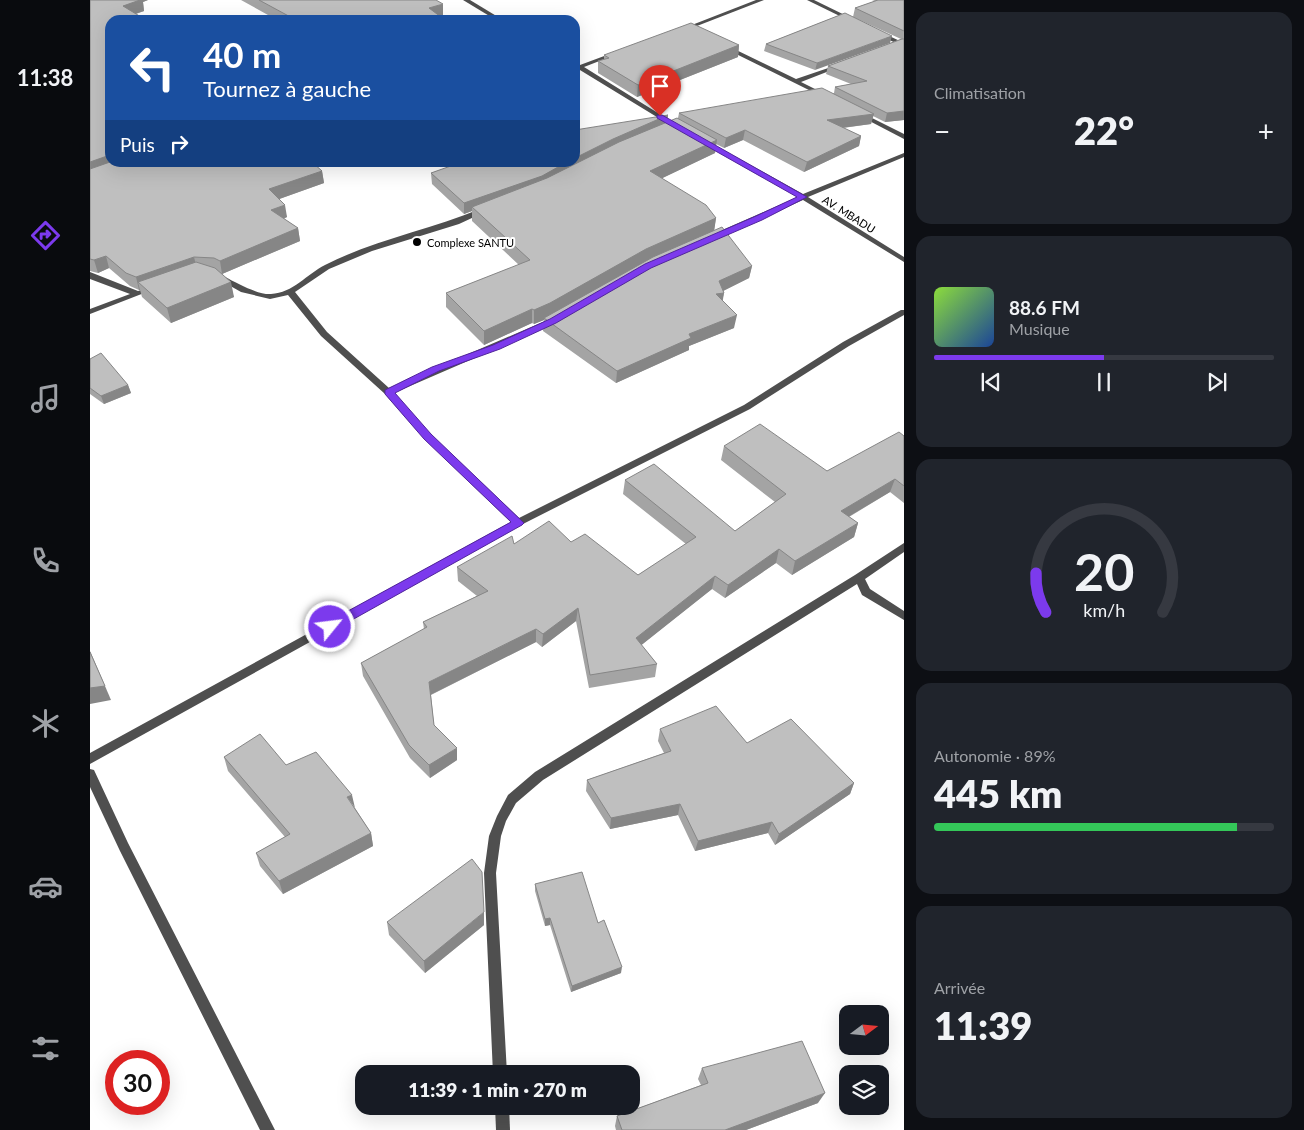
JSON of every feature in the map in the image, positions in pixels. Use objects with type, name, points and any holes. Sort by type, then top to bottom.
[{"type":"street","points":[[466,0],[492,15]]},
{"type":"street","points":[[678,31],[761,0]]},
{"type":"street","points":[[810,0],[859,23]]},
{"type":"street","points":[[686,28],[695,32]]},
{"type":"street","points":[[876,31],[902,44]]},
{"type":"street","points":[[720,44],[829,98]]},
{"type":"street","points":[[892,47],[902,44]]},
{"type":"street","points":[[580,65],[624,51]]},
{"type":"street","points":[[797,81],[849,62]]},
{"type":"street","points":[[580,68],[676,126],[668,129]]},
{"type":"street","points":[[853,110],[904,138]]},
{"type":"street","name":"AV. MBADU","points":[[701,140],[803,197],[904,260]]},
{"type":"street","points":[[704,242],[803,197],[904,155]]},
{"type":"street","points":[[213,275],[244,290],[270,296],[290,292],[326,267],[369,249],[456,222],[495,207]]},
{"type":"street","points":[[90,274],[93,277],[138,294]]},
{"type":"street","points":[[90,312],[165,284]]},
{"type":"street","points":[[290,292],[324,334],[388,392],[427,436],[518,523]]},
{"type":"street","points":[[90,759],[518,523],[747,407],[846,344],[904,312]]},
{"type":"street","points":[[388,392],[436,369],[496,347],[565,314]]},
{"type":"street","points":[[500,1065],[490,873],[495,836],[512,799],[539,776],[859,578],[904,547]]},
{"type":"street","points":[[859,578],[866,592],[904,616]]},
{"type":"street","points":[[90,774],[124,847],[268,1130]]},
{"type":"street","points":[[502,1115],[503,1130]]},
{"type":"building","points":[[90,0],[140,0],[123,6],[138,15],[105,15],[105,157],[90,162]]},
{"type":"building","points":[[259,0],[436,0],[443,4],[429,8],[438,15],[287,15]]},
{"type":"building","points":[[878,0],[904,0],[904,31],[855,8]]},
{"type":"building","points":[[845,13],[892,36],[817,63],[766,44]]},
{"type":"building","points":[[691,23],[739,45],[638,85],[598,61],[609,58],[604,55]]},
{"type":"building","points":[[904,39],[904,111],[887,113],[835,87],[867,81],[828,66]]},
{"type":"building","points":[[822,88],[874,114],[827,120],[861,136],[807,162],[745,130],[726,138],[679,113]]},
{"type":"building","points":[[668,115],[580,156],[580,129]]},
{"type":"building","points":[[677,118],[717,140],[650,171],[706,205],[716,218],[646,249],[550,303],[534,310],[532,309],[484,331],[446,293],[530,260],[472,207],[547,178],[569,167],[580,167],[580,162],[619,142]]},
{"type":"building","points":[[105,164],[105,167],[318,167],[322,171],[269,189],[285,205],[271,210],[298,228],[220,261],[214,258],[194,257],[136,277],[126,273],[106,256],[94,260],[90,259],[90,169]]},
{"type":"building","points":[[448,167],[558,167],[542,176],[464,203],[431,173]]},
{"type":"building","points":[[722,227],[752,266],[719,281],[724,293],[716,294],[737,315],[689,334],[691,338],[617,371],[544,318],[653,257]]},
{"type":"building","points":[[196,262],[215,268],[231,282],[167,308],[138,282]]},
{"type":"building","points":[[101,353],[128,385],[101,396],[90,388],[90,359]]},
{"type":"building","points":[[760,424],[827,471],[899,432],[904,436],[904,486],[895,479],[841,511],[858,523],[795,561],[779,549],[728,585],[715,576],[636,638],[657,664],[590,675],[578,608],[543,634],[536,629],[429,682],[434,725],[457,748],[429,765],[409,745],[361,663],[427,627],[423,622],[488,591],[457,567],[512,536],[514,544],[549,521],[571,542],[585,534],[638,575],[696,537],[625,480],[654,464],[735,531],[786,494],[724,446]]},
{"type":"building","points":[[90,652],[105,686],[90,688]]},
{"type":"building","points":[[716,706],[747,743],[791,719],[854,783],[779,834],[772,822],[698,841],[680,804],[611,818],[587,780],[671,751],[660,729]]},
{"type":"building","points":[[260,734],[286,765],[316,752],[352,795],[347,797],[371,833],[279,881],[256,853],[290,834],[224,757]]},
{"type":"building","points":[[472,859],[482,872],[484,912],[424,961],[387,922]]},
{"type":"building","points":[[582,872],[598,923],[604,920],[622,967],[572,986],[550,918],[545,919],[535,884]]},
{"type":"building","points":[[802,1041],[825,1093],[725,1130],[622,1130],[617,1116],[640,1115],[640,1108],[708,1083],[702,1068]]},
{"type":"place","name":"Complexe SANTU","points":[[417,242]]},
{"type":"route","points":[[330,627],[518,523],[427,436],[388,392],[436,369],[496,347],[553,321],[648,266],[689,250],[803,197],[660,116]]}]
